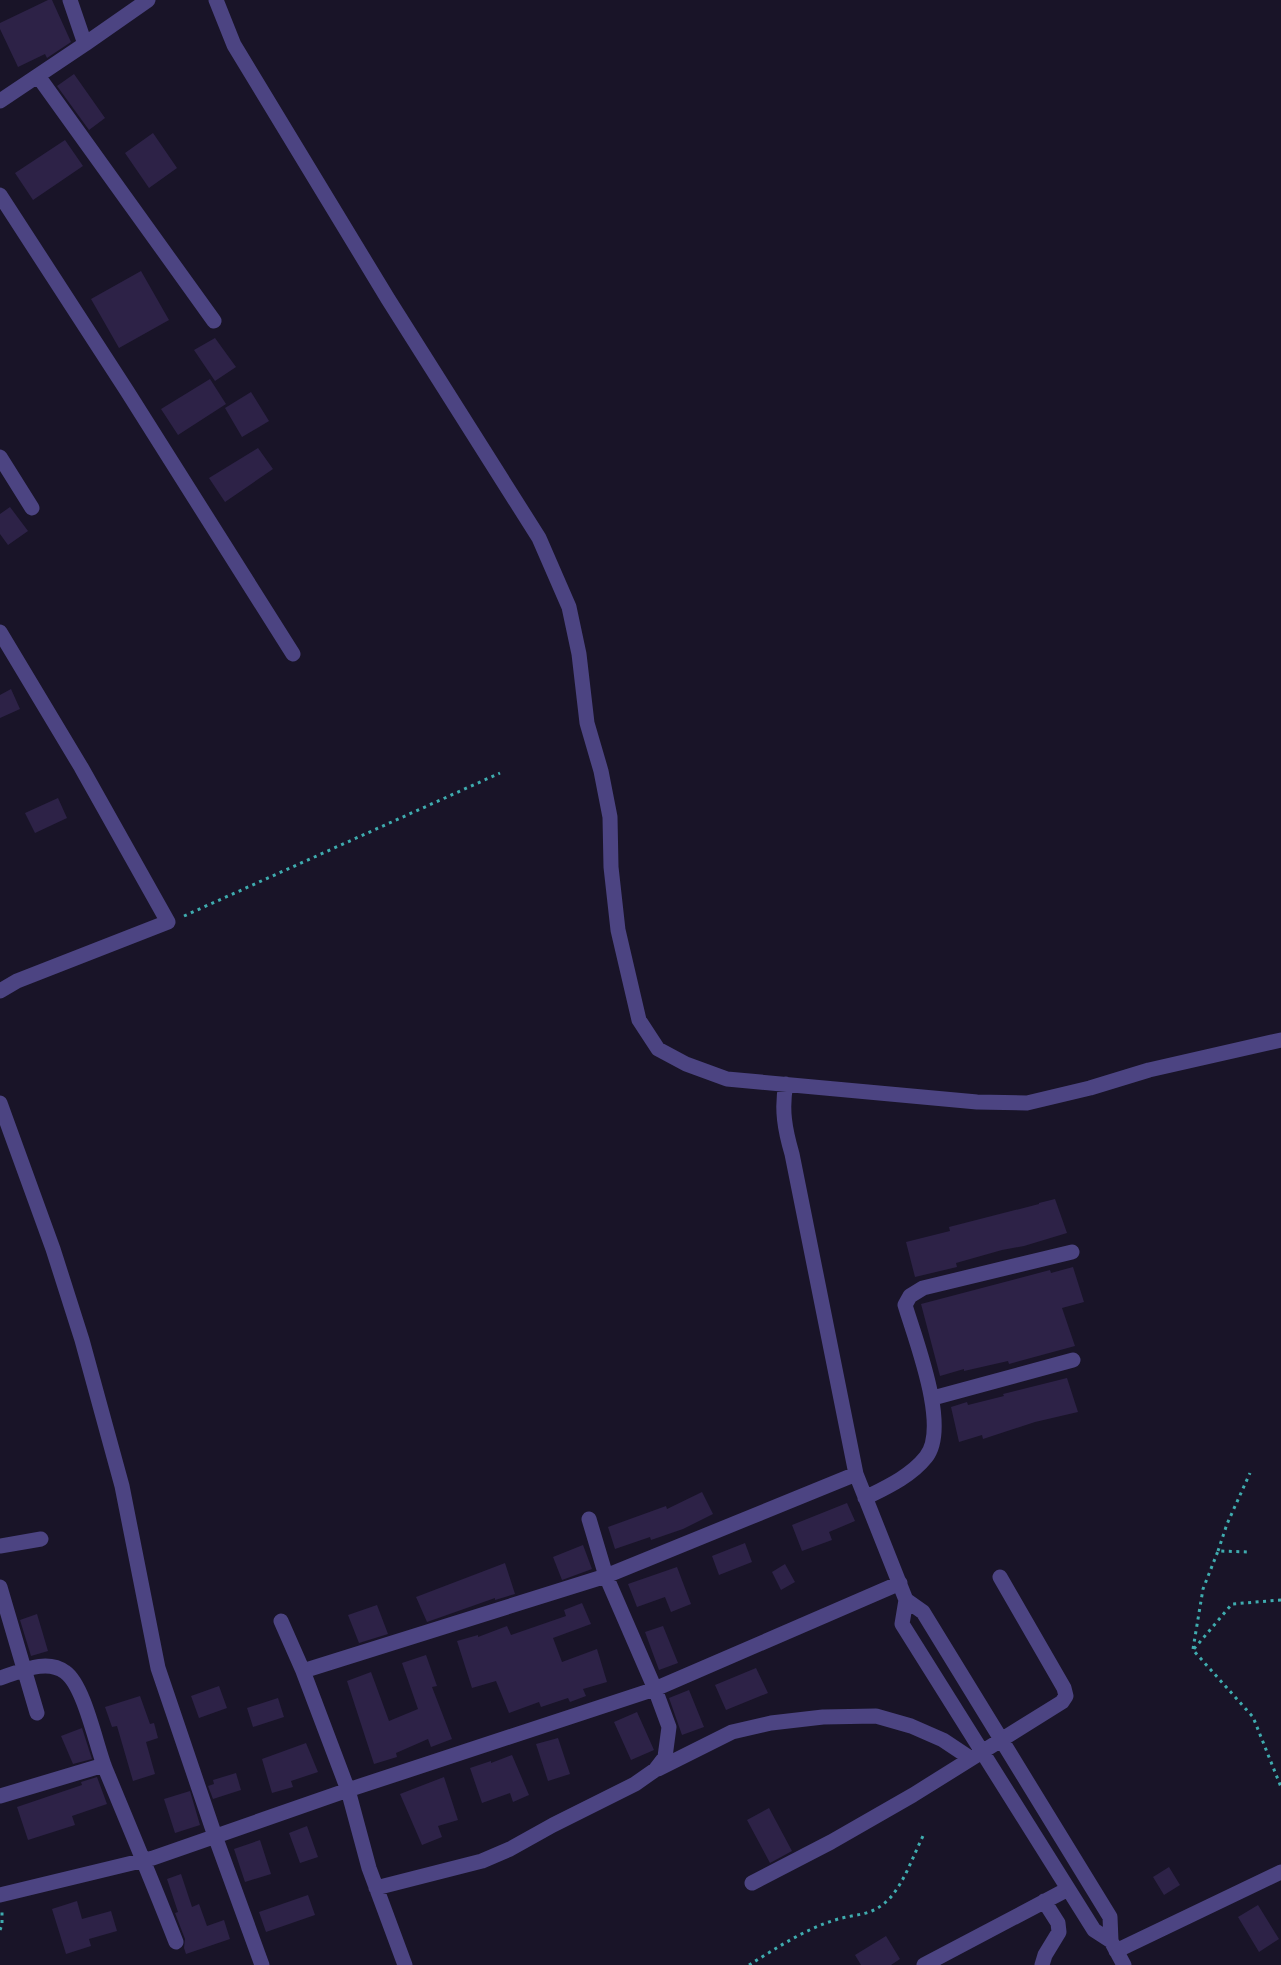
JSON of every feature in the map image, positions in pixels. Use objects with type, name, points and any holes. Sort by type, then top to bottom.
[{"type":"street","points":[[70,0],[86,44]]},
{"type":"street","points":[[0,101],[148,0]]},
{"type":"street","points":[[216,0],[234,45],[388,299],[539,538],[555,572],[569,607],[579,654],[587,723],[601,771],[610,817],[611,867],[618,930],[639,1020],[658,1049],[686,1064],[727,1079],[785,1089],[976,1102],[1027,1103],[1090,1088],[1149,1070],[1281,1040]]},
{"type":"street","points":[[38,76],[214,321]]},
{"type":"street","points":[[0,195],[293,654]]},
{"type":"street","points":[[0,457],[32,508]]},
{"type":"street","points":[[0,632],[81,767],[168,922],[17,981],[0,991]]},
{"type":"street","points":[[785,1089],[784,1129],[792,1154],[856,1474],[906,1600],[902,1624],[976,1755],[1094,1930],[1114,1946]]},
{"type":"street","points":[[0,1103],[53,1249],[82,1340],[122,1486],[158,1668],[262,1965]]},
{"type":"street","points":[[865,1498],[904,1477],[928,1456],[934,1432],[933,1398],[905,1305],[909,1296],[922,1288],[1072,1252]]},
{"type":"street","points":[[933,1398],[1073,1360]]},
{"type":"street","points":[[303,1671],[606,1576],[856,1474]]},
{"type":"street","points":[[589,1519],[606,1576],[669,1727],[665,1757],[656,1770]]},
{"type":"street","points":[[0,1546],[41,1539]]},
{"type":"street","points":[[752,1883],[831,1842],[1057,1707],[1066,1696],[1064,1688],[1000,1577]]},
{"type":"street","points":[[0,1895],[144,1860],[655,1689],[900,1583]]},
{"type":"street","points":[[0,1587],[38,1713]]},
{"type":"street","points":[[906,1600],[923,1612],[1110,1917],[1114,1946],[1124,1965]]},
{"type":"street","points":[[281,1622],[303,1671],[348,1790],[376,1888],[405,1965]]},
{"type":"street","points":[[0,1678],[43,1665],[54,1666],[70,1676],[78,1689],[104,1765],[176,1942]]},
{"type":"street","points":[[376,1888],[482,1861],[510,1850],[553,1825],[635,1784],[656,1770],[732,1732],[771,1723],[823,1717],[876,1716],[911,1726],[976,1755]]},
{"type":"street","points":[[0,1796],[104,1765]]},
{"type":"street","points":[[1114,1946],[1281,1872]]},
{"type":"street","points":[[924,1965],[1068,1889]]},
{"type":"street","points":[[1042,1965],[1045,1955],[1059,1932],[1058,1923],[1044,1901]]},
{"type":"street","points":[[1058,1923],[1082,1911]]},
{"type":"path","points":[[168,922],[212,905],[501,774]]},
{"type":"path","points":[[1192,1650],[1203,1590],[1227,1524],[1250,1473]]},
{"type":"path","points":[[1218,1551],[1249,1552]]},
{"type":"path","points":[[1192,1650],[1232,1604],[1281,1600]]},
{"type":"path","points":[[1192,1650],[1252,1717],[1281,1787]]},
{"type":"path","points":[[748,1965],[836,1919],[866,1915],[890,1899],[902,1881],[923,1836]]},
{"type":"building","points":[[52,0],[71,42],[47,58],[45,54],[18,67],[0,29],[0,23]]},
{"type":"building","points":[[74,74],[105,118],[89,130],[57,86]]},
{"type":"building","points":[[153,133],[177,168],[149,188],[125,153]]},
{"type":"building","points":[[65,140],[83,166],[33,200],[15,173]]},
{"type":"building","points":[[141,271],[169,320],[119,348],[91,299]]},
{"type":"building","points":[[215,338],[236,367],[215,381],[194,350]]},
{"type":"building","points":[[210,379],[226,404],[178,435],[161,409]]},
{"type":"building","points":[[251,392],[269,421],[242,437],[225,408]]},
{"type":"building","points":[[258,448],[273,469],[225,502],[209,478]]},
{"type":"building","points":[[10,507],[28,531],[8,545],[0,534],[0,514]]},
{"type":"building","points":[[11,689],[20,709],[0,718],[0,695]]},
{"type":"building","points":[[58,798],[67,818],[35,833],[25,813]]},
{"type":"building","points":[[1055,1199],[1067,1233],[956,1263],[957,1267],[915,1277],[906,1242],[950,1231],[949,1227]]},
{"type":"building","points":[[1073,1267],[1084,1302],[1062,1308],[1075,1346],[1009,1364],[1008,1361],[940,1376],[921,1304],[1050,1270],[1051,1273]]},
{"type":"building","points":[[1067,1378],[1078,1412],[1035,1422],[983,1439],[982,1435],[959,1442],[951,1407],[1004,1396],[1003,1394]]},
{"type":"building","points":[[702,1492],[713,1514],[683,1529],[615,1549],[608,1527],[666,1506],[667,1509]]},
{"type":"building","points":[[847,1503],[855,1521],[829,1532],[832,1540],[802,1551],[792,1525]]},
{"type":"building","points":[[745,1543],[752,1562],[719,1575],[712,1556]]},
{"type":"building","points":[[583,1545],[592,1569],[562,1580],[553,1557]]},
{"type":"building","points":[[505,1563],[515,1594],[495,1600],[495,1598],[427,1622],[416,1597]]},
{"type":"building","points":[[785,1564],[795,1582],[781,1590],[772,1572]]},
{"type":"building","points":[[677,1567],[691,1604],[671,1612],[665,1597],[637,1607],[628,1584]]},
{"type":"building","points":[[582,1603],[591,1624],[553,1638],[562,1662],[597,1649],[607,1682],[583,1689],[586,1696],[570,1702],[568,1698],[541,1707],[539,1702],[509,1713],[496,1681],[472,1688],[457,1641],[478,1635],[478,1637],[507,1626],[511,1635],[566,1616],[564,1610]]},
{"type":"building","points":[[377,1605],[388,1634],[359,1643],[348,1615]]},
{"type":"building","points":[[37,1614],[48,1651],[31,1656],[20,1620]]},
{"type":"building","points":[[663,1626],[678,1663],[659,1670],[645,1632]]},
{"type":"building","points":[[426,1655],[437,1686],[432,1687],[452,1739],[431,1747],[428,1739],[396,1753],[397,1757],[374,1764],[347,1681],[371,1672],[389,1721],[418,1709],[402,1663]]},
{"type":"building","points":[[756,1668],[768,1693],[726,1710],[715,1685]]},
{"type":"building","points":[[219,1686],[227,1708],[199,1718],[191,1696]]},
{"type":"building","points":[[689,1690],[704,1727],[682,1735],[669,1698]]},
{"type":"building","points":[[140,1696],[150,1724],[154,1723],[158,1738],[146,1742],[155,1774],[133,1781],[117,1726],[112,1727],[105,1707]]},
{"type":"building","points":[[278,1698],[284,1717],[253,1727],[247,1708]]},
{"type":"building","points":[[637,1712],[654,1750],[631,1760],[614,1722]]},
{"type":"building","points":[[82,1728],[92,1759],[73,1764],[61,1736]]},
{"type":"building","points":[[558,1738],[570,1774],[548,1781],[536,1744]]},
{"type":"building","points":[[306,1743],[318,1772],[291,1781],[293,1787],[272,1793],[262,1759]]},
{"type":"building","points":[[512,1755],[529,1795],[513,1802],[510,1793],[482,1803],[470,1768]]},
{"type":"building","points":[[236,1773],[241,1790],[213,1799],[208,1786],[214,1784],[213,1780]]},
{"type":"building","points":[[97,1777],[107,1804],[72,1816],[75,1825],[28,1840],[17,1807],[82,1785],[81,1782]]},
{"type":"building","points":[[444,1777],[458,1820],[438,1826],[442,1837],[422,1845],[400,1794]]},
{"type":"building","points":[[190,1791],[200,1825],[175,1833],[164,1799]]},
{"type":"building","points":[[769,1808],[792,1851],[770,1863],[747,1820]]},
{"type":"building","points":[[307,1826],[318,1857],[300,1863],[289,1833]]},
{"type":"building","points":[[260,1840],[271,1874],[245,1882],[234,1849]]},
{"type":"building","points":[[1169,1867],[1180,1885],[1164,1895],[1153,1877]]},
{"type":"building","points":[[181,1874],[192,1907],[199,1904],[207,1926],[224,1920],[230,1939],[186,1954],[185,1939],[175,1913],[178,1912],[167,1879]]},
{"type":"building","points":[[308,1895],[315,1915],[266,1932],[259,1912]]},
{"type":"building","points":[[77,1901],[82,1919],[111,1911],[117,1931],[89,1939],[91,1946],[66,1954],[52,1909]]},
{"type":"building","points":[[1258,1905],[1279,1939],[1259,1952],[1238,1917]]},
{"type":"building","points":[[886,1936],[900,1959],[891,1965],[861,1965],[855,1955]]}]
